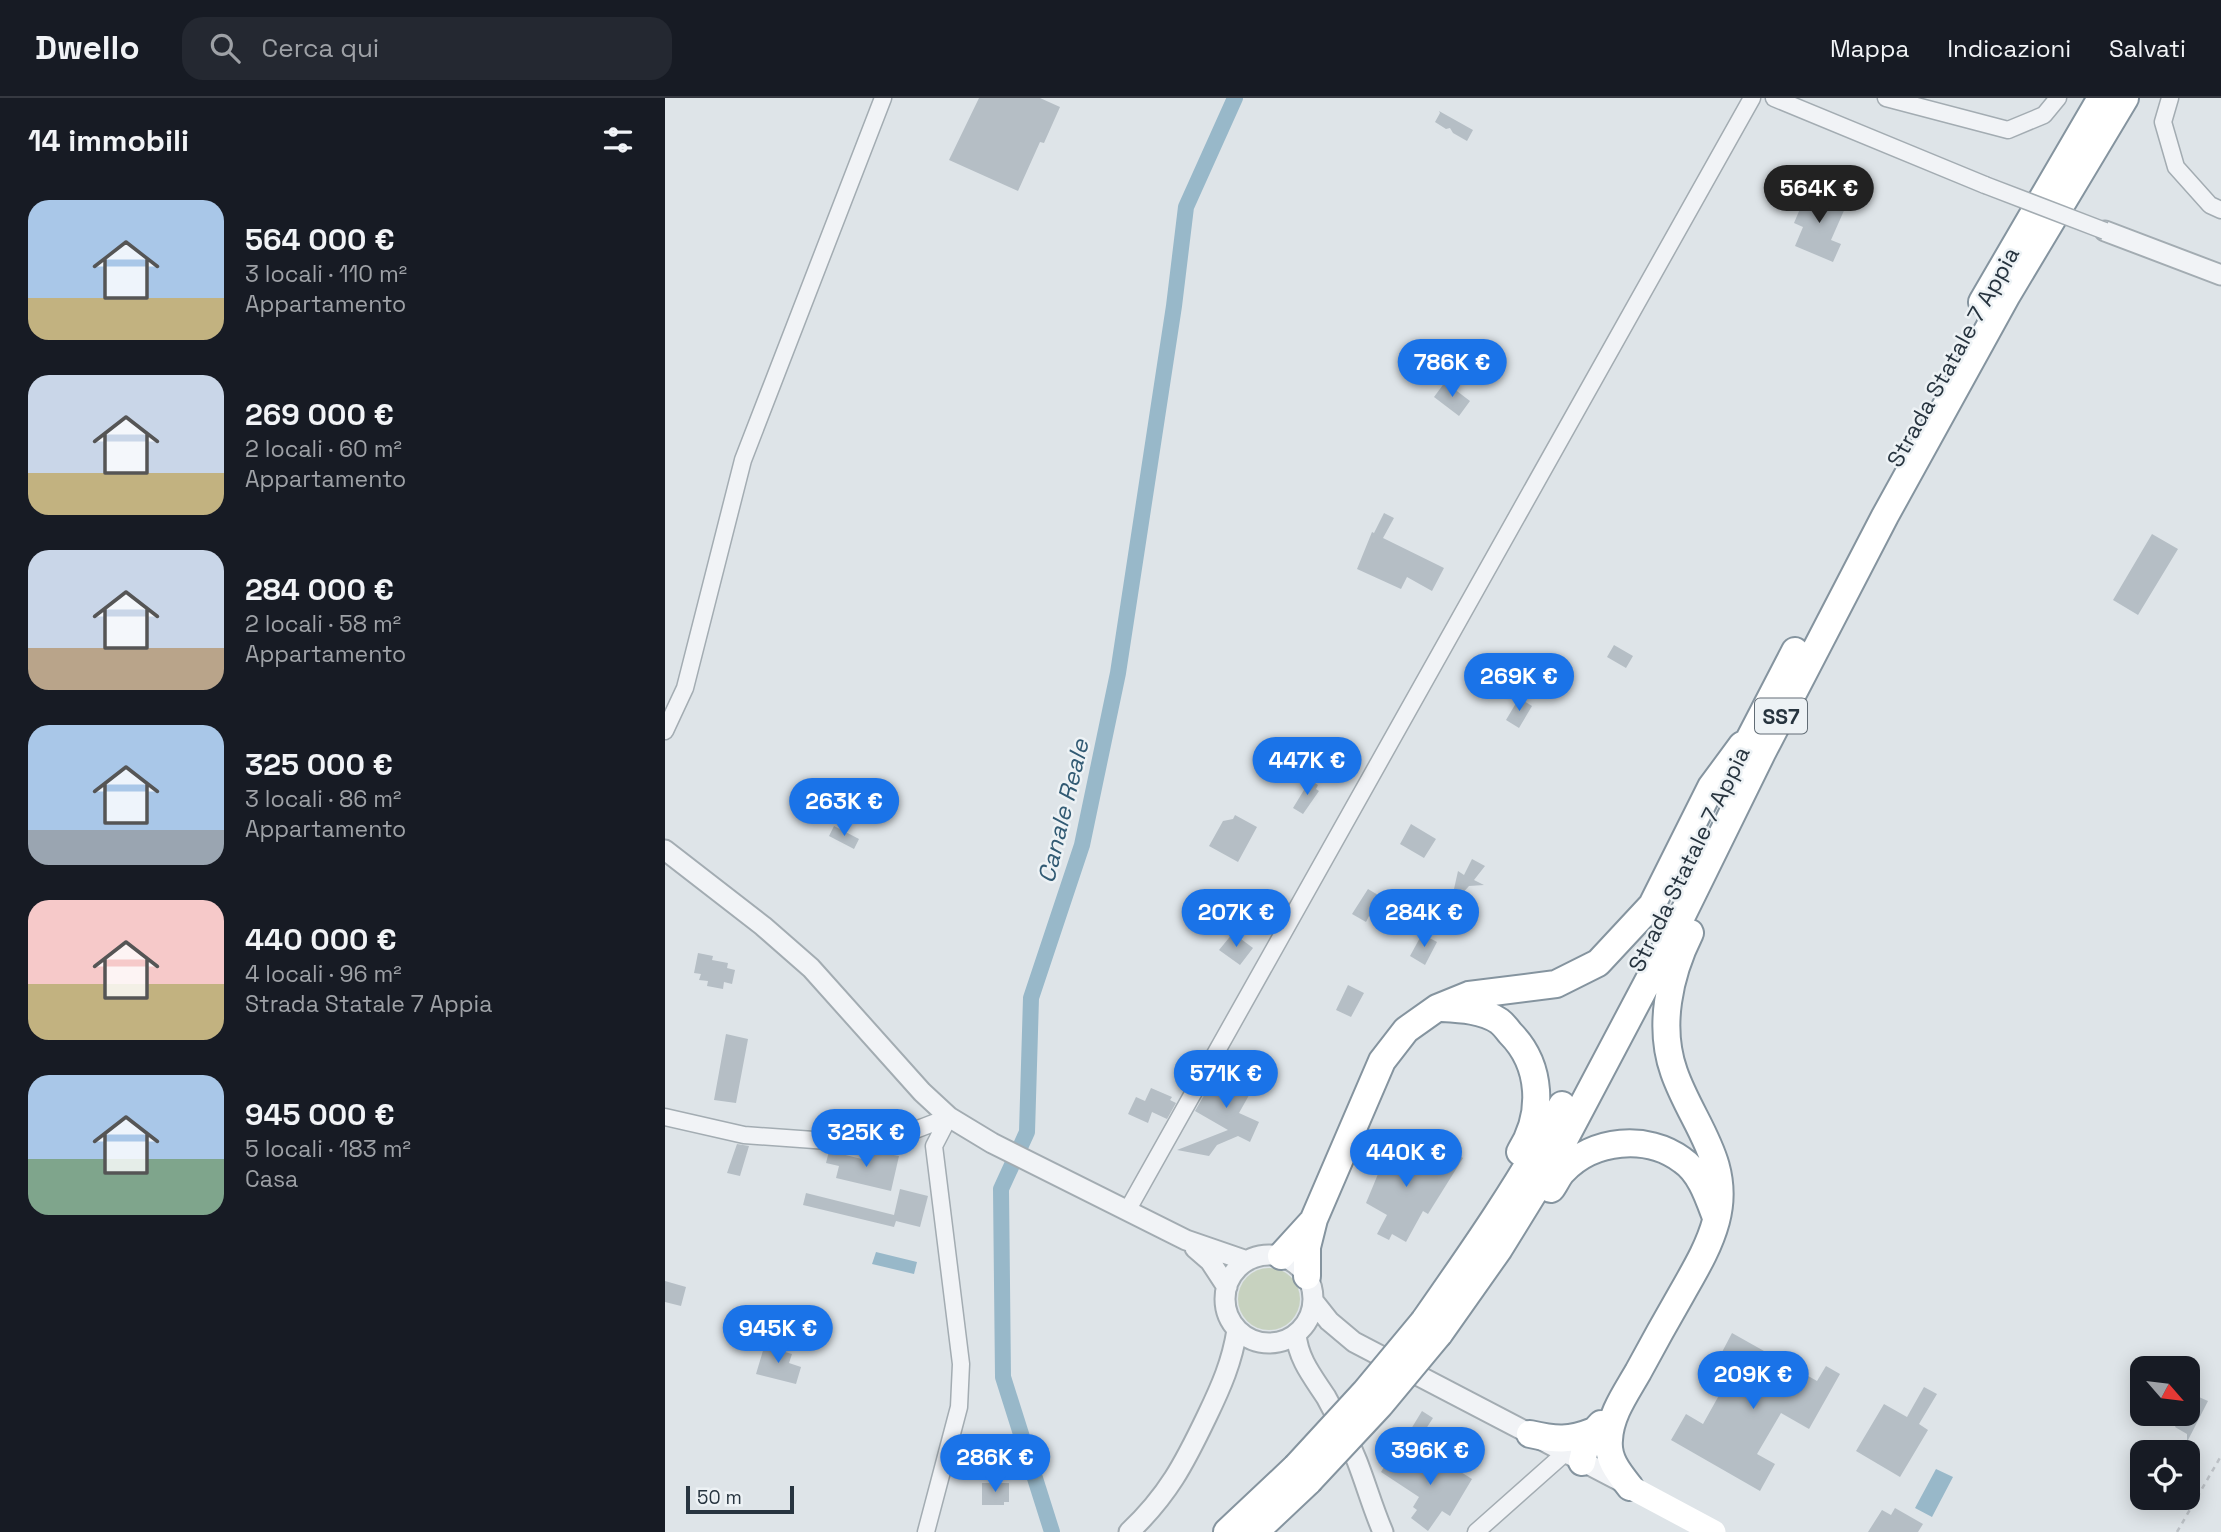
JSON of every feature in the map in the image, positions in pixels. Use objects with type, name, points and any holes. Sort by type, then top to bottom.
[{"type":"highway","name":"Strada Statale 7 Appia","points":[[1431,1327],[1483,1237],[1538,1151],[1661,919],[1755,726],[1870,508],[1985,298],[2101,98]]},
{"type":"highway","name":"Strada Statale 7 Appia","points":[[1255,1532],[1365,1392],[1431,1327],[1499,1249],[1552,1163],[1673,934],[1762,753],[1885,516],[2007,295],[2125,98]]},
{"type":"highway","points":[[1307,1276],[1307,1247],[1314,1219],[1383,1061],[1406,1030],[1437,1008],[1469,995],[1556,984],[1598,963],[1652,905],[1711,787],[1755,726]]},
{"type":"highway","points":[[1585,1445],[1616,1410],[1704,1253],[1716,1220],[1720,1184],[1710,1146],[1674,1071],[1666,1030],[1669,993],[1682,949],[1741,827],[1762,753]]},
{"type":"highway","points":[[1431,1327],[1472,1229],[1526,1142],[1536,1111],[1536,1080],[1524,1046],[1499,1021],[1469,1010],[1437,1008]]},
{"type":"highway","points":[[1431,1327],[1510,1257],[1563,1171],[1588,1152],[1621,1143],[1653,1146],[1683,1160],[1705,1188],[1716,1220]]},
{"type":"highway","points":[[1281,1256],[1314,1219]]},
{"type":"highway","points":[[1530,1434],[1585,1445],[1613,1465],[1630,1487]]},
{"type":"highway","name":"Strada Statale 7 Appia","points":[[1227,1532],[1303,1474]]},
{"type":"main road","points":[[1630,1487],[1714,1532]]},
{"type":"street","points":[[665,730],[685,688],[743,460],[883,98]]},
{"type":"street","points":[[1127,1210],[1752,98]]},
{"type":"street","points":[[1775,98],[1985,185],[2221,275]]},
{"type":"street","points":[[1886,98],[2008,130],[2044,115],[2058,98]]},
{"type":"street","points":[[2170,98],[2164,122],[2176,167],[2210,205],[2221,210]]},
{"type":"street","points":[[665,850],[763,926],[811,968],[922,1092],[949,1117],[992,1143],[1186,1240],[1247,1261]]},
{"type":"street","points":[[665,1117],[744,1135],[828,1141],[910,1132],[949,1117]]},
{"type":"street","points":[[926,1532],[959,1407],[961,1364],[934,1146],[949,1117]]},
{"type":"street","points":[[1186,1240],[1210,1261],[1227,1287]]},
{"type":"street","points":[[1129,1532],[1151,1511],[1181,1470],[1228,1373],[1243,1354],[1286,1338],[1307,1322],[1314,1302],[1307,1276],[1291,1260],[1269,1255],[1247,1261],[1238,1268],[1227,1287],[1229,1317],[1237,1330],[1256,1341],[1286,1338],[1322,1333],[1354,1342],[1530,1434]]},
{"type":"street","points":[[1314,1302],[1329,1321],[1354,1342]]},
{"type":"street","points":[[1228,1373],[1237,1330]]},
{"type":"street","points":[[1286,1338],[1327,1399],[1357,1461],[1383,1532]]},
{"type":"street","points":[[1476,1532],[1585,1445]]},
{"type":"path","points":[[2177,1532],[2221,1456]]},
{"type":"green space","points":[[1269,1268],[1291,1277],[1300,1299],[1291,1321],[1269,1330],[1247,1321],[1238,1299],[1247,1277]]},
{"type":"water","points":[[876,1252],[917,1262],[914,1274],[872,1264]]},
{"type":"water","points":[[1936,1469],[1953,1477],[1932,1517],[1915,1508]]},
{"type":"building","points":[[979,98],[1040,98],[1060,107],[1044,143],[1040,142],[1018,191],[949,160]]},
{"type":"building","points":[[1439,111],[1473,130],[1467,141],[1453,133],[1450,128],[1446,129],[1435,122]]},
{"type":"building","points":[[1808,190],[1846,206],[1831,240],[1841,244],[1833,262],[1795,246],[1803,227],[1794,223]]},
{"type":"building","points":[[1445,382],[1470,401],[1459,416],[1434,397]]},
{"type":"building","points":[[1384,513],[1394,518],[1383,538],[1444,568],[1432,591],[1407,577],[1401,589],[1357,569],[1372,532],[1374,533]]},
{"type":"building","points":[[2152,534],[2178,549],[2138,615],[2113,600]]},
{"type":"building","points":[[1614,645],[1633,656],[1626,668],[1607,657]]},
{"type":"building","points":[[1519,698],[1532,706],[1519,728],[1506,720]]},
{"type":"building","points":[[1310,780],[1318,785],[1316,789],[1319,791],[1303,814],[1293,808]]},
{"type":"building","points":[[1235,815],[1257,827],[1238,862],[1209,846],[1223,821],[1233,819]]},
{"type":"building","points":[[1411,824],[1436,839],[1424,858],[1400,844]]},
{"type":"building","points":[[834,826],[859,839],[854,849],[829,836]]},
{"type":"building","points":[[1472,859],[1485,866],[1474,880],[1484,885],[1469,886],[1450,907],[1458,871],[1464,875]]},
{"type":"building","points":[[1368,889],[1398,907],[1387,926],[1369,916],[1366,922],[1352,914]]},
{"type":"building","points":[[1233,933],[1253,948],[1240,965],[1219,950]]},
{"type":"building","points":[[1422,934],[1437,942],[1425,965],[1410,956]]},
{"type":"building","points":[[698,953],[713,956],[712,960],[728,963],[727,968],[735,970],[732,984],[724,982],[723,989],[707,986],[708,981],[699,980],[701,974],[694,973]]},
{"type":"building","points":[[1348,985],[1364,993],[1351,1017],[1336,1010]]},
{"type":"building","points":[[726,1034],[748,1039],[736,1103],[714,1100]]},
{"type":"building","points":[[1221,1066],[1230,1071],[1232,1067],[1257,1081],[1239,1113],[1259,1122],[1250,1142],[1238,1136],[1217,1145],[1209,1156],[1177,1150],[1228,1130],[1195,1111]]},
{"type":"building","points":[[1151,1088],[1172,1097],[1170,1100],[1176,1103],[1167,1119],[1152,1112],[1148,1123],[1128,1114],[1136,1097],[1145,1101]]},
{"type":"building","points":[[1369,1137],[1434,1173],[1450,1150],[1463,1158],[1428,1214],[1423,1211],[1406,1242],[1392,1234],[1389,1240],[1377,1234],[1387,1215],[1366,1203],[1383,1162],[1363,1152]]},
{"type":"building","points":[[737,1144],[749,1146],[740,1176],[727,1173]]},
{"type":"building","points":[[868,1150],[899,1156],[891,1191],[836,1178],[839,1166],[826,1163],[829,1151],[866,1160]]},
{"type":"building","points":[[900,1189],[928,1196],[920,1227],[896,1221],[894,1227],[803,1205],[806,1193],[894,1215]]},
{"type":"building","points":[[665,1281],[686,1287],[681,1306],[665,1302]]},
{"type":"building","points":[[1732,1333],[1817,1381],[1826,1366],[1840,1374],[1809,1429],[1781,1413],[1757,1454],[1775,1464],[1760,1491],[1671,1440],[1686,1414],[1703,1424],[1737,1363],[1721,1354]]},
{"type":"building","points":[[765,1344],[780,1347],[778,1350],[792,1354],[789,1363],[801,1367],[796,1384],[756,1374]]},
{"type":"building","points":[[1924,1387],[1937,1394],[1919,1424],[1928,1430],[1900,1477],[1856,1451],[1884,1404],[1907,1417]]},
{"type":"building","points":[[2200,1398],[2208,1401],[2200,1417]]},
{"type":"building","points":[[1422,1411],[1433,1418],[1418,1441],[1408,1434]]},
{"type":"building","points":[[2195,1426],[2188,1440],[2187,1434],[2175,1427]]},
{"type":"building","points":[[1429,1452],[1472,1479],[1450,1516],[1442,1511],[1428,1531],[1411,1518],[1417,1510],[1413,1507],[1419,1497],[1381,1472],[1390,1457],[1416,1472]]},
{"type":"building","points":[[982,1483],[1009,1483],[1009,1502],[1004,1502],[1004,1505],[982,1505]]},
{"type":"building","points":[[1895,1508],[1923,1524],[1918,1532],[1868,1532],[1882,1510],[1891,1515]]},
{"type":"waterway","name":"Canale Reale","points":[[1052,1532],[1003,1377],[1001,1189],[1027,1132],[1031,998],[1082,845],[1118,673],[1174,306],[1186,207],[1235,98]]}]
